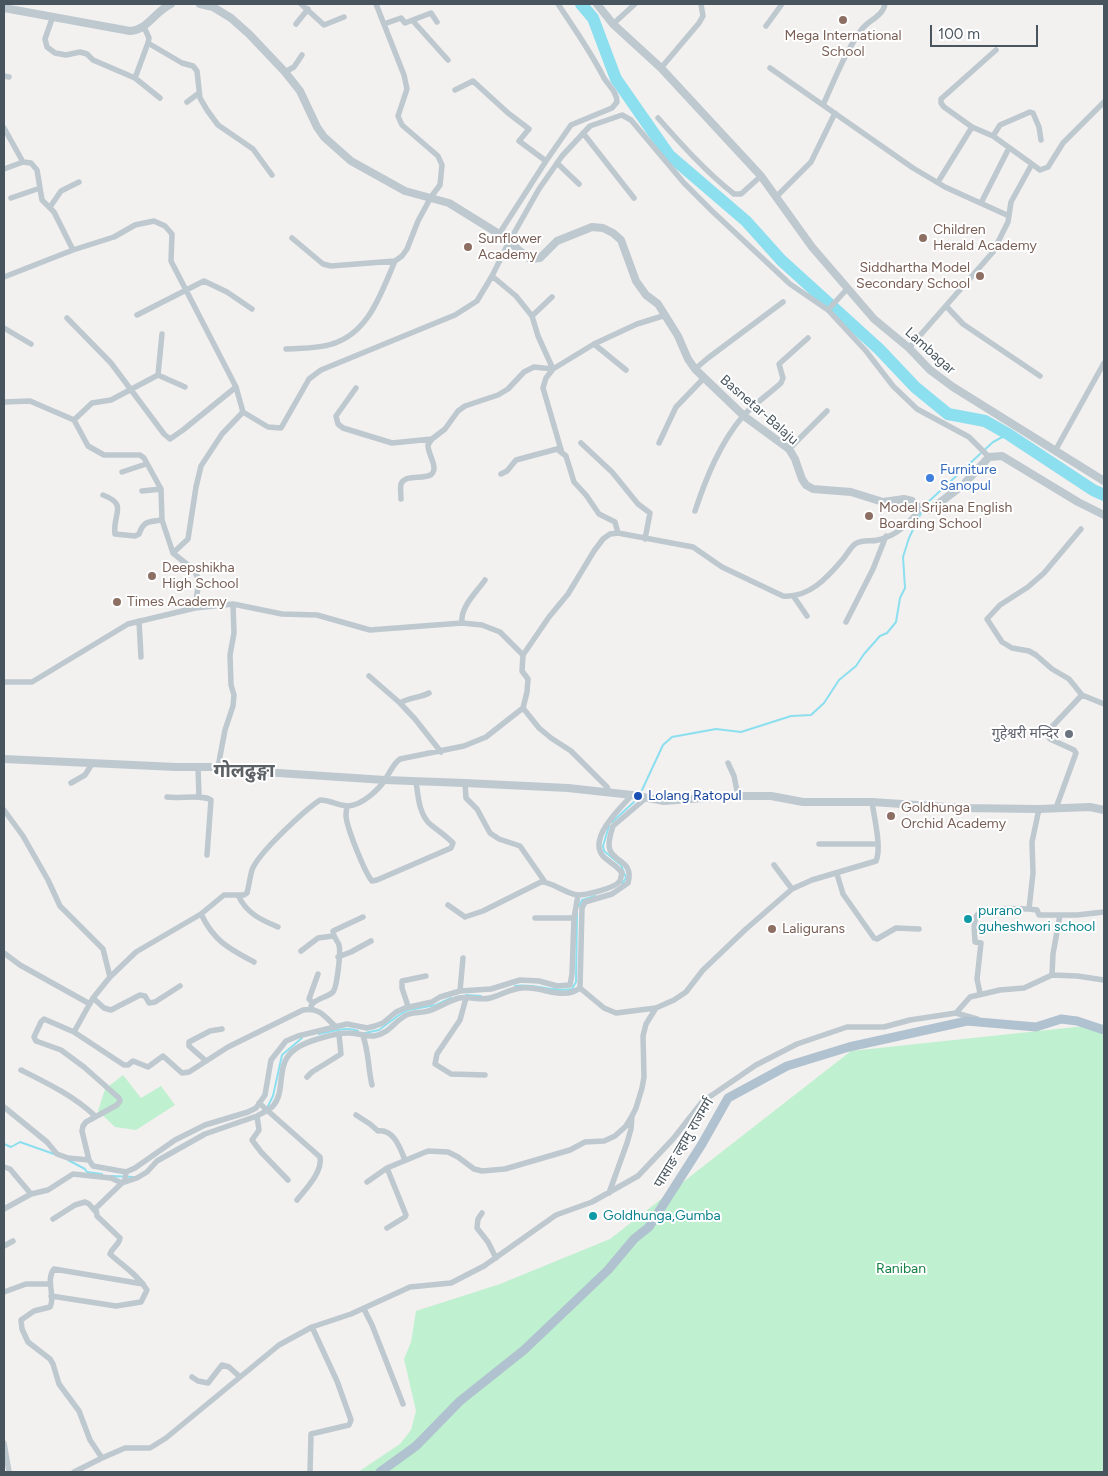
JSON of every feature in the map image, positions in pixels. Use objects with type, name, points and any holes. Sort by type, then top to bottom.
[{"type":"main road","name":"पासाङ ल्हामु राजमर्ग","points":[[380,1472],[416,1446],[460,1401],[524,1350],[608,1270],[634,1239],[649,1227],[702,1144],[728,1098],[787,1066],[849,1047],[966,1021],[1036,1027],[1062,1019],[1077,1021],[1104,1030]]},
{"type":"street","points":[[4,8],[130,31],[144,27],[157,13],[170,4]]},
{"type":"street","name":"Basnetar-Balaju","points":[[200,4],[213,7],[231,18],[286,72],[300,91],[317,127],[336,148],[351,161],[404,191],[449,202],[499,234],[530,259],[540,258],[557,241],[592,227],[603,228],[613,233],[621,240],[636,281],[646,296],[658,304],[666,315],[695,369],[744,416],[789,449],[806,485],[813,489],[851,492],[883,502],[904,499],[912,501],[913,505],[921,508],[932,509],[964,484],[988,456]]},
{"type":"street","points":[[301,4],[324,25],[344,17]]},
{"type":"street","points":[[292,238],[323,264],[331,266],[395,261],[407,249],[418,221],[440,185],[442,165],[438,156],[402,125],[398,116],[407,89],[404,75],[376,4]]},
{"type":"street","points":[[499,234],[571,125],[614,107],[617,100],[599,66],[558,4]]},
{"type":"street","name":"Lambagar","points":[[598,4],[613,24],[661,68],[761,176],[812,247],[874,319],[910,348],[930,370],[974,402],[1104,481]]},
{"type":"street","points":[[613,24],[635,4]]},
{"type":"street","points":[[661,68],[700,23],[703,16],[701,4]]},
{"type":"street","points":[[766,26],[782,4]]},
{"type":"street","points":[[823,105],[858,35],[863,27],[881,12],[885,4]]},
{"type":"street","points":[[296,24],[308,9]]},
{"type":"street","points":[[384,24],[401,18],[405,23],[431,13],[437,22]]},
{"type":"street","points":[[53,16],[45,39],[47,47],[55,53],[66,55],[80,52],[93,60],[135,78],[160,98]]},
{"type":"street","points":[[413,21],[448,60]]},
{"type":"street","points":[[135,78],[149,38],[144,27]]},
{"type":"street","points":[[148,43],[182,63],[193,66],[197,71],[198,93],[207,110],[218,125],[253,149],[272,175]]},
{"type":"street","points":[[996,50],[941,99],[941,103],[972,127],[993,136],[1040,170],[1048,167],[1064,143],[1104,102]]},
{"type":"street","points":[[286,72],[294,67],[302,54]]},
{"type":"street","points":[[770,68],[913,168],[1009,216]]},
{"type":"street","points":[[455,90],[473,81],[508,113],[529,129],[519,141],[546,161]]},
{"type":"street","points":[[187,102],[198,93]]},
{"type":"street","points":[[993,136],[1000,125],[1030,112],[1036,117],[1041,140]]},
{"type":"street","points":[[776,197],[812,162],[835,113]]},
{"type":"street","points":[[4,277],[73,250],[114,237],[135,225],[154,220],[165,226],[172,234],[171,261],[236,388],[243,412],[268,428],[281,428],[309,379],[321,370],[455,315],[477,301],[539,189],[557,162],[590,126],[622,115],[627,117],[684,183],[790,284],[830,309],[894,386],[916,409],[969,437],[988,456],[1002,456],[1010,459],[1078,502],[1104,514]]},
{"type":"street","points":[[658,118],[715,179],[734,194],[741,194],[761,176]]},
{"type":"street","points":[[938,182],[972,127]]},
{"type":"street","points":[[4,128],[24,162]]},
{"type":"street","points":[[584,133],[634,198]]},
{"type":"street","points":[[981,203],[1010,148]]},
{"type":"street","points":[[554,150],[562,156]]},
{"type":"street","points":[[4,169],[24,162],[32,163],[37,170],[42,200],[54,212],[73,250]]},
{"type":"street","points":[[557,162],[579,184]]},
{"type":"street","points":[[910,348],[994,252],[1008,222],[1011,202],[1032,164]]},
{"type":"street","points":[[50,207],[61,191],[79,182]]},
{"type":"street","points":[[11,198],[40,188]]},
{"type":"street","points":[[286,349],[331,344],[347,337],[366,321],[378,302],[395,261]]},
{"type":"street","points":[[492,276],[516,296],[532,316],[538,336],[553,369]]},
{"type":"street","points":[[137,315],[204,281],[227,292],[252,309]]},
{"type":"street","points":[[830,309],[847,289]]},
{"type":"street","points":[[532,316],[552,297]]},
{"type":"street","points":[[695,369],[783,302]]},
{"type":"street","points":[[946,306],[963,324],[1040,376]]},
{"type":"street","points":[[562,453],[543,388],[546,378],[553,369],[594,344],[637,324],[666,315]]},
{"type":"street","points":[[67,318],[110,363],[164,434],[170,438],[236,388]]},
{"type":"street","points":[[4,328],[31,344]]},
{"type":"street","points":[[158,375],[162,334]]},
{"type":"street","points":[[695,511],[714,462],[724,443],[744,416],[781,383],[783,378],[779,364],[808,338]]},
{"type":"street","points":[[594,344],[626,370]]},
{"type":"street","points":[[1055,451],[1104,363]]},
{"type":"street","points":[[401,499],[400,484],[403,481],[407,478],[428,476],[432,473],[434,469],[428,445],[432,439],[445,429],[458,411],[465,406],[498,395],[524,372],[534,367],[553,369]]},
{"type":"street","points":[[74,420],[92,403],[111,400],[158,375],[185,386]]},
{"type":"street","points":[[658,443],[676,407],[704,378]]},
{"type":"street","points":[[356,388],[336,416],[338,424],[343,428],[392,443],[432,439]]},
{"type":"street","points":[[4,402],[30,401],[74,420],[88,446],[104,455],[140,456],[144,458],[161,489],[162,520],[173,553],[194,570],[200,580],[195,608]]},
{"type":"street","points":[[789,449],[827,411]]},
{"type":"street","points":[[173,553],[188,539],[201,466],[222,434],[243,412]]},
{"type":"street","points":[[582,443],[612,472],[638,504],[650,513],[644,539]]},
{"type":"street","points":[[501,474],[507,471],[516,460],[557,449],[566,456],[574,482],[599,514],[615,522],[618,533]]},
{"type":"street","points":[[122,472],[146,464]]},
{"type":"street","points":[[142,491],[161,489]]},
{"type":"street","points":[[103,494],[117,502],[119,507],[115,534],[135,536],[139,534],[146,523],[162,520]]},
{"type":"street","points":[[74,1032],[92,1001],[110,977],[136,952],[201,914],[224,895],[244,895],[247,892],[252,870],[257,862],[291,825],[320,800],[348,806],[361,802],[375,792],[386,780],[395,763],[400,759],[441,752],[464,746],[486,737],[523,708],[528,679],[522,671],[524,655],[549,617],[568,594],[594,551],[603,539],[610,534],[618,533],[693,546],[722,567],[783,596],[794,597],[812,589],[832,572],[854,544],[864,540],[877,540],[901,531],[921,508]]},
{"type":"street","points":[[1081,529],[1044,574],[1000,606],[988,619],[1002,642],[1012,648],[1029,651],[1036,655],[1052,669],[1069,679],[1082,695],[1104,704]]},
{"type":"street","points":[[846,622],[874,569],[886,536]]},
{"type":"street","points":[[462,623],[461,615],[464,609],[486,580]]},
{"type":"street","points":[[794,597],[807,616]]},
{"type":"street","points":[[4,682],[32,682],[128,624],[195,608],[233,604],[282,614],[317,616],[370,630],[462,623],[482,624],[500,632],[524,655]]},
{"type":"street","points":[[218,767],[225,730],[233,706],[234,695],[231,685],[230,655],[234,633],[233,604]]},
{"type":"street","points":[[140,621],[141,657]]},
{"type":"street","points":[[369,676],[400,703],[441,752]]},
{"type":"street","points":[[400,703],[409,698],[429,693]]},
{"type":"street","points":[[1056,808],[1076,753],[1074,750],[1049,738],[1047,733],[1082,695]]},
{"type":"street","points":[[523,708],[539,728],[571,751],[607,787],[609,792]]},
{"type":"street","points":[[4,759],[92,764],[218,767],[263,772],[416,782],[519,785],[609,792],[675,801],[738,796],[771,796],[803,802],[872,802],[961,808],[1039,809],[1090,807],[1104,810]]},
{"type":"street","points":[[728,763],[734,776],[738,796]]},
{"type":"street","points":[[72,783],[85,775],[92,764]]},
{"type":"street","points":[[198,767],[200,797]]},
{"type":"street","points":[[348,806],[346,814],[352,837],[370,878],[372,881],[377,880],[453,846],[453,843],[447,836],[431,824],[422,812],[416,782]]},
{"type":"street","points":[[465,783],[466,798],[477,809],[490,833],[498,839],[520,846],[544,882],[578,895],[603,890],[616,885],[620,881],[621,870],[603,856],[600,850],[600,839],[610,818],[632,795]]},
{"type":"street","points":[[167,797],[179,799],[208,798],[211,803],[207,855]]},
{"type":"street","points":[[580,988],[583,904],[612,894],[628,883],[630,874],[628,869],[610,851],[611,831],[613,826],[646,798]]},
{"type":"street","points":[[580,988],[604,1008],[616,1013],[656,1008],[674,1000],[686,992],[703,970],[792,889],[812,880],[876,862],[878,859],[878,844],[872,802]]},
{"type":"street","points":[[1029,909],[1033,873],[1032,842],[1039,809]]},
{"type":"street","points":[[4,810],[23,836],[48,880],[60,906],[103,949],[110,977]]},
{"type":"street","points":[[819,844],[878,844]]},
{"type":"street","points":[[774,865],[792,889]]},
{"type":"street","points":[[837,874],[843,894],[874,938],[877,939],[896,928],[919,929]]},
{"type":"street","points":[[448,905],[465,917],[483,911],[544,882]]},
{"type":"street","points":[[238,895],[246,909],[261,920],[278,927]]},
{"type":"street","points":[[4,1210],[32,1194],[48,1190],[73,1174],[111,1178],[137,1178],[147,1172],[157,1160],[205,1134],[257,1116],[273,1105],[277,1097],[282,1068],[287,1058],[299,1046],[334,1032],[347,1024],[367,1028],[375,1026],[383,1023],[396,1012],[432,1002],[440,997],[491,988],[520,980],[557,986],[570,984],[574,918],[578,895]]},
{"type":"street","points":[[980,993],[978,979],[981,943],[975,942],[975,922],[978,914],[985,909],[1029,909],[1037,910],[1039,915],[1077,915],[1104,912]]},
{"type":"street","points":[[201,914],[212,934],[219,941],[254,962]]},
{"type":"street","points":[[1052,975],[1053,954],[1060,915]]},
{"type":"street","points":[[125,1177],[93,1166],[89,1160],[82,1131],[86,1122],[117,1105],[120,1101],[119,1098],[84,1067],[60,1050],[36,1041],[34,1037],[41,1022],[44,1019],[74,1032],[126,1066],[132,1061],[148,1067],[163,1056],[182,1073],[189,1072],[228,1047],[312,1006],[334,991],[336,987],[339,946],[333,936],[333,931],[363,918]]},
{"type":"street","points":[[535,918],[574,918]]},
{"type":"street","points":[[301,951],[318,938],[333,936]]},
{"type":"street","points":[[338,957],[371,941]]},
{"type":"street","points":[[4,953],[20,965],[111,1010],[140,994],[149,1003],[155,1002],[180,986]]},
{"type":"street","points":[[460,992],[462,958]]},
{"type":"street","points":[[307,1077],[341,1054],[334,1032],[324,1015],[312,1006],[309,999],[318,974]]},
{"type":"street","points":[[956,1013],[970,997],[980,993],[1024,988],[1052,975],[1104,980]]},
{"type":"street","points":[[407,1010],[402,982],[426,976]]},
{"type":"street","points":[[407,1010],[427,1012],[460,998],[483,999],[522,988],[536,988],[572,994],[580,988]]},
{"type":"street","points":[[466,998],[460,1020],[437,1054],[435,1064],[451,1074],[485,1075]]},
{"type":"street","points":[[367,1182],[387,1168],[428,1151],[448,1152],[474,1169],[482,1171],[504,1169],[570,1150],[585,1142],[604,1141],[615,1136],[626,1126],[640,1100],[644,1077],[643,1036],[646,1024],[656,1008]]},
{"type":"street","points":[[96,1212],[96,1208],[125,1177],[175,1140],[206,1125],[256,1108],[266,1095],[272,1060],[286,1041],[304,1033],[334,1032],[374,1036],[389,1031],[407,1010]]},
{"type":"street","points":[[74,1472],[125,1448],[150,1448],[166,1438],[279,1345],[312,1327],[364,1309],[410,1288],[451,1282],[496,1258],[556,1215],[592,1202],[638,1176],[672,1139],[702,1102],[756,1064],[797,1044],[847,1027],[884,1027],[910,1020],[956,1013],[1001,1025]]},
{"type":"street","points":[[206,1061],[189,1046],[189,1042],[210,1031],[222,1029]]},
{"type":"street","points":[[364,1036],[368,1046],[368,1072],[372,1085]]},
{"type":"street","points":[[21,1070],[48,1084],[95,1116]]},
{"type":"street","points":[[260,1104],[320,1157],[321,1161],[316,1174],[297,1200]]},
{"type":"street","points":[[4,1107],[47,1142],[57,1154],[68,1158],[89,1160]]},
{"type":"street","points":[[356,1115],[378,1131],[384,1130],[391,1135],[399,1146],[405,1160]]},
{"type":"street","points":[[257,1116],[258,1130],[252,1140],[253,1143],[288,1180]]},
{"type":"street","points":[[609,1193],[627,1143],[632,1116]]},
{"type":"street","points":[[4,1167],[10,1168],[32,1194]]},
{"type":"street","points":[[387,1168],[406,1215],[405,1218],[387,1228]]},
{"type":"street","points":[[52,1296],[116,1306],[141,1302],[147,1290],[125,1265],[110,1254],[120,1241],[120,1238],[97,1216],[89,1204],[85,1202],[75,1205],[53,1219]]},
{"type":"street","points":[[482,1213],[478,1219],[477,1228],[488,1242],[496,1258]]},
{"type":"street","points":[[4,1246],[13,1241]]},
{"type":"street","points":[[102,1458],[90,1440],[79,1411],[59,1384],[50,1358],[28,1342],[22,1329],[21,1320],[34,1311],[50,1307],[53,1302],[50,1284],[52,1272],[56,1269],[143,1284]]},
{"type":"street","points":[[4,1292],[26,1284],[50,1284]]},
{"type":"street","points":[[364,1309],[403,1404]]},
{"type":"street","points":[[310,1472],[311,1434],[349,1425],[351,1420],[337,1381],[312,1327]]},
{"type":"street","points":[[192,1377],[198,1381],[208,1383],[222,1365],[229,1367],[240,1377]]},
{"type":"street","points":[[4,1443],[8,1472]]},
{"type":"green space","name":"Raniban","points":[[1104,1024],[1104,1472],[358,1472],[400,1444],[411,1430],[416,1411],[404,1359],[411,1342],[416,1311],[500,1284],[610,1239],[851,1051]]},
{"type":"green space","points":[[123,1075],[141,1098],[161,1086],[175,1105],[136,1130],[115,1127],[98,1111],[105,1089]]},
{"type":"waterway","points":[[581,4],[593,18],[616,79],[669,155],[746,221],[781,260],[879,349],[915,387],[948,414],[985,421],[1093,490],[1104,495]]},
{"type":"waterway","points":[[927,503],[993,442],[1008,434]]},
{"type":"waterway","points":[[642,790],[663,745],[672,737],[716,729],[741,732],[791,716],[811,715],[824,703],[839,680],[856,666],[880,636],[887,633],[896,622],[900,598],[905,588],[903,557],[909,538],[921,513]]},
{"type":"waterway","points":[[612,822],[634,802]]},
{"type":"waterway","points":[[609,826],[603,846],[604,851],[621,865],[626,878],[622,884]]},
{"type":"waterway","points":[[579,906],[582,900],[595,896]]},
{"type":"waterway","points":[[515,986],[522,985],[558,990],[572,989],[576,982],[577,913]]},
{"type":"waterway","points":[[466,995],[481,996]]},
{"type":"waterway","points":[[365,1033],[379,1030],[408,1010],[436,1005],[451,998]]},
{"type":"waterway","points":[[319,1034],[343,1029],[358,1031]]},
{"type":"waterway","points":[[267,1108],[273,1096],[282,1055],[302,1038]]},
{"type":"waterway","points":[[4,1144],[11,1147],[20,1142],[54,1154]]},
{"type":"waterway","points":[[68,1160],[87,1172],[102,1174]]},
{"type":"waterway","points":[[111,1176],[134,1177]]},
{"type":"place","name":"Mega International School","points":[[843,20]]},
{"type":"place","name":"Children Herald Academy","points":[[923,238]]},
{"type":"place","name":"Sunflower Academy","points":[[468,247]]},
{"type":"place","name":"Siddhartha Model Secondary School","points":[[980,276]]},
{"type":"place","name":"Furniture Sanopul","points":[[930,478]]},
{"type":"place","name":"Model Srijana English Boarding School","points":[[869,516]]},
{"type":"place","name":"Deepshikha High School","points":[[152,576]]},
{"type":"place","name":"Times Academy","points":[[117,602]]},
{"type":"place","name":"गुहेश्वरी मन्दिर","points":[[1069,734]]},
{"type":"place","name":"Lolang Ratopul","points":[[638,796]]},
{"type":"place","name":"Goldhunga Orchid Academy","points":[[891,816]]},
{"type":"place","name":"purano guheshwori school","points":[[968,919]]},
{"type":"place","name":"Laligurans","points":[[772,929]]},
{"type":"place","name":"Goldhunga,Gumba","points":[[593,1216]]},
{"type":"district","name":"गोलढुङ्गा","points":[[244,771]]}]
